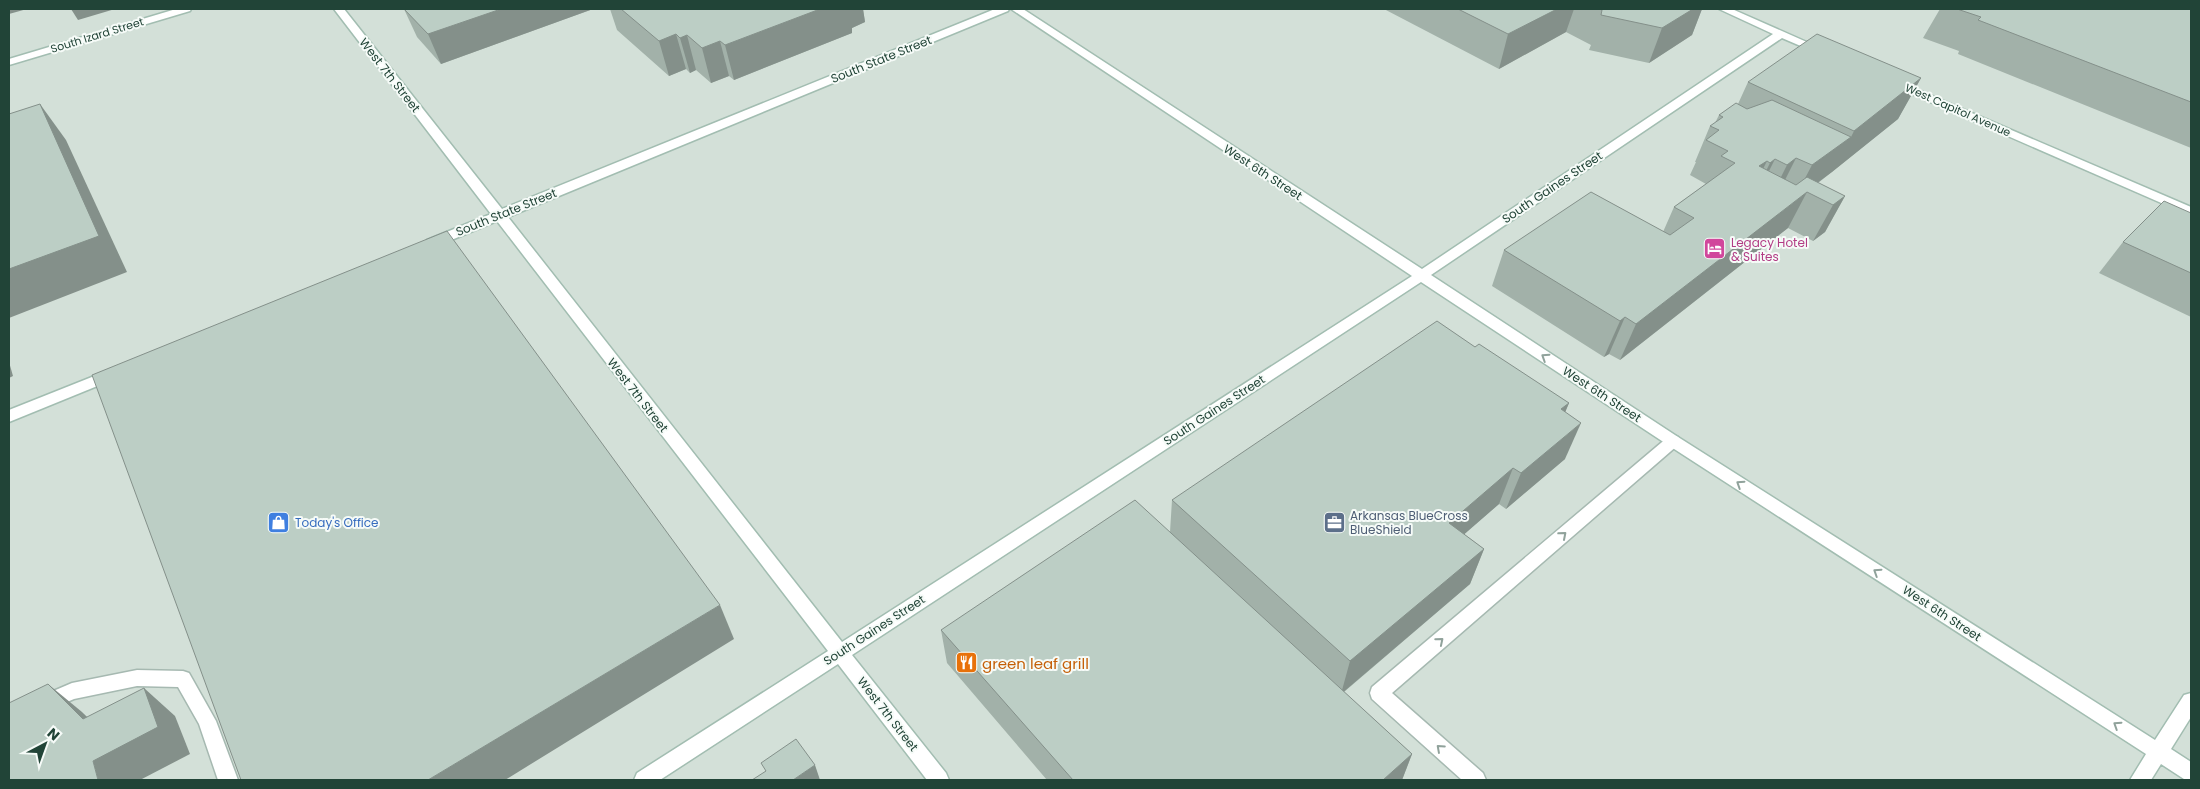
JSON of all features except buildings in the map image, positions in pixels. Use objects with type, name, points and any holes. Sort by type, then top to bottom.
[{"type":"street","name":"South Izard Street","points":[[9,62],[186,9]]},
{"type":"street","name":"West 7th Street","points":[[339,9],[498,216],[940,780]]},
{"type":"street","name":"South State Street","points":[[420,248],[1004,9]]},
{"type":"street","name":"West 6th Street","points":[[1016,9],[1673,441],[2191,773]]},
{"type":"street","points":[[1724,9],[1831,55]]},
{"type":"street","name":"South Gaines Street","points":[[644,780],[1421,276],[1781,34]]},
{"type":"street","name":"West Capitol Avenue","points":[[1883,78],[2191,212]]},
{"type":"street","points":[[9,416],[128,367]]},
{"type":"street","points":[[1476,780],[1378,693],[1673,441]]},
{"type":"street","points":[[9,720],[72,691],[137,678],[183,679],[207,721],[228,780]]},
{"type":"street","points":[[2140,780],[2191,701]]},
{"type":"shaded area","points":[[9,9],[2191,9],[2191,780],[9,780]]},
{"type":"place","name":"Legacy Hotel & Suites","points":[[1715,249]]},
{"type":"place","name":"Today's Office","points":[[279,522]]},
{"type":"place","name":"Arkansas BlueCross BlueShield","points":[[1334,522]]},
{"type":"place","name":"green leaf grill","points":[[966,663]]}]
